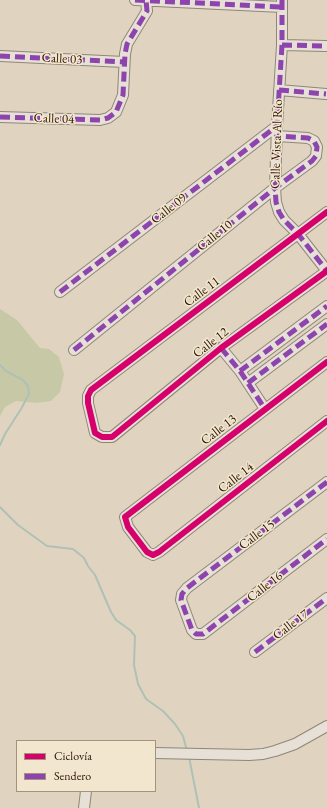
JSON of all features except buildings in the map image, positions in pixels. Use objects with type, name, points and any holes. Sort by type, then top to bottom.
[{"type":"street","points":[[135,0],[282,3]]},
{"type":"street","points":[[124,62],[127,44],[147,10],[146,0]]},
{"type":"street","name":"Calle Vista Al Río","points":[[282,3],[282,45],[274,188],[279,212],[284,220],[298,234],[327,271]]},
{"type":"street","points":[[282,45],[326,46]]},
{"type":"street","name":"Calle 03","points":[[0,56],[124,62]]},
{"type":"street","name":"Calle 04","points":[[0,117],[100,120],[108,118],[116,112],[123,95],[124,62]]},
{"type":"street","points":[[279,90],[326,94]]},
{"type":"street","name":"Calle 10","points":[[74,350],[274,188],[312,161],[316,156],[317,147],[314,141],[308,138],[277,131]]},
{"type":"street","name":"Calle 09","points":[[60,292],[277,131]]},
{"type":"street","name":"Calle 11","points":[[112,437],[102,437],[95,433],[88,403],[88,396],[91,390],[327,212]]},
{"type":"street","name":"Calle 12","points":[[112,437],[221,348],[327,271]]},
{"type":"street","points":[[240,371],[327,306]]},
{"type":"street","points":[[248,383],[327,324]]},
{"type":"street","points":[[221,348],[240,371],[265,409]]},
{"type":"street","name":"Calle 13","points":[[159,552],[153,555],[147,552],[128,527],[125,517],[327,362]]},
{"type":"street","name":"Calle 14","points":[[159,552],[327,421]]},
{"type":"street","name":"Calle 15","points":[[203,634],[196,634],[192,630],[181,600],[182,594],[187,588],[327,482]]},
{"type":"street","name":"Calle 16","points":[[203,634],[327,539]]},
{"type":"street","name":"Calle 17","points":[[255,652],[327,598]]},
{"type":"street","points":[[156,753],[249,755],[269,753],[295,744],[327,726]]},
{"type":"street","points":[[84,808],[86,792]]},
{"type":"green space","points":[[0,309],[17,320],[40,348],[49,349],[59,357],[64,374],[60,392],[51,401],[36,403],[16,401],[5,407],[0,416]]},
{"type":"waterway","points":[[0,365],[6,371],[23,380],[28,386],[29,394],[0,445]]},
{"type":"waterway","points":[[0,507],[18,525],[47,546],[73,549],[84,558],[95,575],[116,620],[130,630],[135,636],[134,665],[138,684],[146,699],[163,711],[175,724],[183,736],[187,751]]},
{"type":"waterway","points":[[189,757],[199,808]]},
{"type":"marked path","points":[[135,0],[282,7]]},
{"type":"marked path","points":[[0,117],[100,120],[108,118],[116,112],[123,95],[125,54],[127,44],[147,11],[146,0]]},
{"type":"marked path","points":[[282,0],[282,45],[275,188],[276,202],[279,212],[284,220],[298,234],[327,271]]},
{"type":"marked path","points":[[282,45],[326,46]]},
{"type":"marked path","points":[[0,56],[124,62]]},
{"type":"marked path","points":[[279,90],[326,94]]},
{"type":"marked path","points":[[60,292],[277,126]]},
{"type":"marked path","points":[[74,350],[275,188],[312,161],[316,156],[317,147],[314,141],[308,138],[277,136]]},
{"type":"marked path","points":[[240,371],[327,306]]},
{"type":"marked path","points":[[248,383],[327,324]]},
{"type":"marked path","points":[[221,348],[240,371],[265,409]]},
{"type":"marked path","points":[[327,482],[187,588],[182,594],[181,600],[192,630],[196,634],[203,634],[327,539]]},
{"type":"marked path","points":[[255,652],[327,598]]},
{"type":"cycle path","points":[[327,212],[91,390],[88,396],[88,403],[95,433],[102,437],[112,437],[221,348],[327,271]]},
{"type":"cycle path","points":[[327,362],[125,517],[128,527],[147,552],[153,555],[159,552],[327,421]]}]
